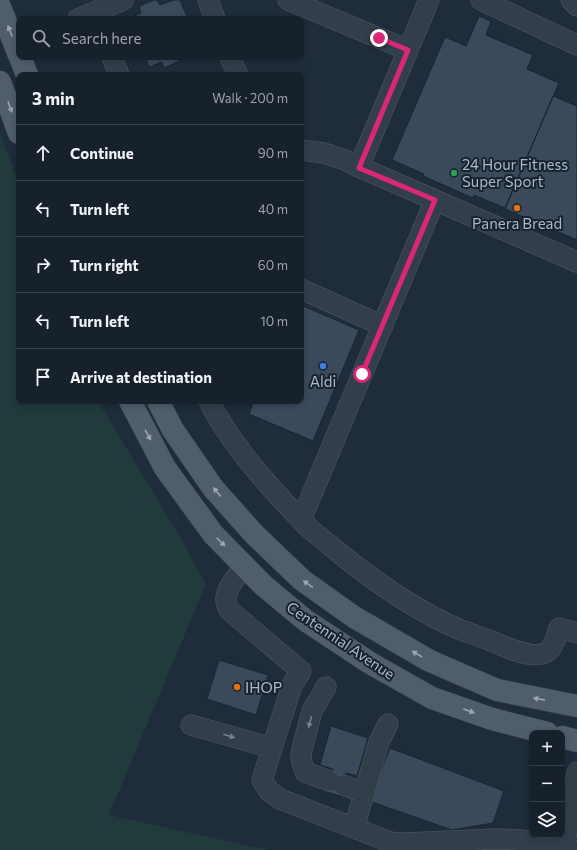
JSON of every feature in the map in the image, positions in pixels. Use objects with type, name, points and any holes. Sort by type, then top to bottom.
[{"type":"main road","points":[[0,7],[16,48]]},
{"type":"main road","points":[[21,60],[26,72]]},
{"type":"main road","points":[[0,82],[16,125]]},
{"type":"main road","name":"Centennial Avenue","points":[[132,404],[165,468],[213,534],[263,585],[305,620],[370,663],[428,696],[492,719],[535,730]]},
{"type":"main road","name":"Centennial Avenue","points":[[160,404],[173,430],[213,488],[254,534],[302,580],[354,617],[430,661],[497,690],[577,706]]},
{"type":"main road","points":[[565,738],[577,741]]},
{"type":"lane","points":[[92,16],[123,0]]},
{"type":"lane","points":[[208,0],[214,16]]},
{"type":"lane","points":[[288,0],[408,50]]},
{"type":"lane","points":[[359,168],[429,0]]},
{"type":"lane","points":[[481,0],[577,45]]},
{"type":"lane","points":[[571,0],[577,6]]},
{"type":"lane","points":[[113,60],[118,72]]},
{"type":"lane","points":[[231,60],[237,72]]},
{"type":"lane","points":[[304,150],[324,153],[344,160],[359,168],[577,262]]},
{"type":"lane","points":[[301,520],[435,200]]},
{"type":"lane","points":[[304,289],[383,326]]},
{"type":"lane","points":[[210,404],[233,440],[254,468],[288,507],[311,530],[393,593],[428,614],[460,629],[526,654],[540,655],[549,650],[554,642],[559,628],[577,632]]},
{"type":"lane","points":[[245,566],[233,580],[228,589],[226,601],[229,610],[301,671],[292,685],[262,780],[269,791],[280,798],[390,842],[521,840],[536,844],[566,848],[577,772]]},
{"type":"lane","points":[[326,687],[312,711],[301,755],[305,772],[364,793]]},
{"type":"lane","points":[[354,828],[379,742],[388,724]]},
{"type":"lane","points":[[191,725],[272,748]]},
{"type":"green space","points":[[0,133],[16,176],[16,404],[100,404],[178,533],[206,584],[109,815],[269,850],[0,850]]},
{"type":"building","points":[[154,0],[157,0],[160,5],[174,0],[180,0],[187,16],[134,16],[141,13],[139,6]]},
{"type":"building","points":[[479,16],[491,21],[486,35],[533,55],[527,69],[559,83],[505,208],[474,195],[473,198],[423,176],[424,174],[392,160],[445,37],[466,46]]},
{"type":"building","points":[[146,60],[181,60],[164,68],[162,62],[149,67]]},
{"type":"building","points":[[553,96],[577,106],[577,240],[505,209]]},
{"type":"building","name":"Aldi","points":[[304,306],[359,330],[313,441],[249,414],[253,404],[304,404]]},
{"type":"building","name":"IHOP","points":[[219,660],[268,675],[256,715],[207,699]]},
{"type":"building","points":[[331,726],[368,738],[357,776],[346,773],[340,796],[326,792],[333,769],[320,765]]},
{"type":"building","points":[[390,748],[504,791],[493,823],[452,830],[369,801]]},
{"type":"place","name":"24 Hour Fitness Super Sport","points":[[454,173]]},
{"type":"place","name":"Panera Bread","points":[[517,208]]},
{"type":"place","name":"Aldi","points":[[323,366]]},
{"type":"place","name":"IHOP","points":[[237,687]]},
{"type":"route","points":[[362,374],[435,200],[359,168],[408,50],[379,38]]}]
